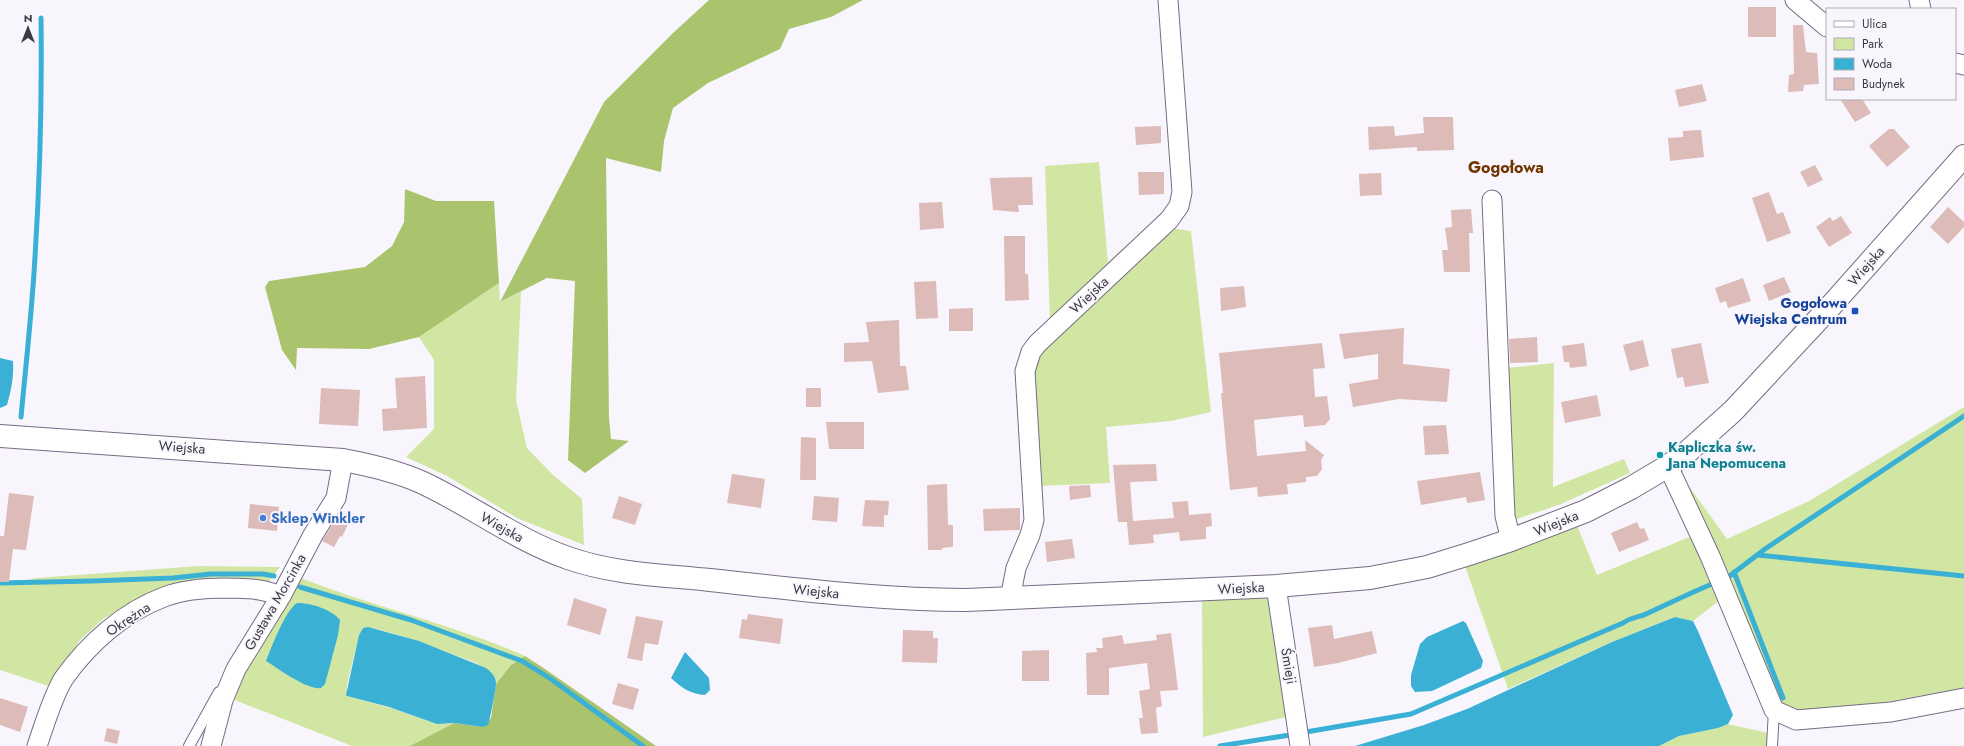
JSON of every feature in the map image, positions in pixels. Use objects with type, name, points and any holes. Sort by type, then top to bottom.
[{"type":"street","name":"Wiejska","points":[[1010,599],[1014,572],[1034,520],[1025,371],[1030,352],[1094,289],[1169,220],[1176,212],[1180,201],[1181,171],[1168,0]]},
{"type":"street","points":[[1795,0],[1826,27]]},
{"type":"street","name":"Wiejska","points":[[0,436],[343,460],[384,468],[407,476],[457,501],[536,545],[589,564],[640,572],[880,598],[922,600],[1010,599],[1276,586],[1360,580],[1389,575],[1448,561],[1511,540],[1600,504],[1668,466],[1690,450],[1733,411],[1824,314],[1964,156]]},
{"type":"street","points":[[1492,200],[1505,516],[1511,540]]},
{"type":"street","name":"Gustawa Morcinka","points":[[211,746],[222,700],[232,678],[281,596],[313,534],[336,498],[343,460]]},
{"type":"street","points":[[1668,466],[1710,556],[1774,710],[1796,720],[1891,712],[1964,698]]},
{"type":"street","name":"Śmieji","points":[[1276,586],[1300,746]]},
{"type":"street","name":"Okrężna","points":[[37,746],[45,722],[63,680],[88,647],[137,610],[165,596],[202,588],[262,589],[281,596]]},
{"type":"lane","points":[[188,746],[210,707],[226,683],[232,678]]},
{"type":"lane","points":[[1772,746],[1774,710]]},
{"type":"green space","points":[[709,0],[863,0],[831,17],[789,29],[780,49],[708,83],[673,108],[664,141],[661,172],[606,158],[609,418],[611,439],[629,441],[585,473],[568,460],[575,281],[547,278],[500,302],[604,102],[673,33]]},
{"type":"green space","points":[[1099,162],[1108,262],[1149,225],[1191,231],[1211,412],[1171,421],[1106,427],[1110,483],[1040,486],[1024,438],[1018,360],[1050,325],[1045,166]]},
{"type":"green space","points":[[405,189],[436,201],[494,201],[499,283],[419,337],[369,349],[297,348],[296,370],[282,350],[265,287],[269,281],[365,267],[392,246],[404,222]]},
{"type":"green space","points":[[499,283],[500,302],[521,292],[516,400],[527,448],[551,473],[582,499],[584,545],[517,518],[447,476],[406,457],[434,429],[434,360],[419,337]]},
{"type":"green space","points":[[1554,363],[1553,487],[1624,459],[1630,473],[1561,504],[1511,521],[1506,368]]},
{"type":"green space","points":[[1964,407],[1964,688],[1853,708],[1795,712],[1779,703],[1683,478],[1727,539],[1809,501]]},
{"type":"green space","points":[[1576,523],[1597,575],[1692,536],[1720,600],[1693,621],[1675,617],[1612,642],[1508,689],[1465,566]]},
{"type":"green space","points":[[199,566],[280,567],[267,584],[146,597],[103,619],[79,641],[52,687],[0,670],[0,580],[23,581],[36,578]]},
{"type":"green space","points":[[301,578],[357,598],[470,634],[525,656],[511,665],[496,684],[491,673],[474,662],[385,631],[372,628],[363,628],[359,635],[347,685],[347,696],[394,709],[437,724],[454,723],[410,746],[352,746],[232,699],[242,676]]},
{"type":"green space","points":[[1268,595],[1282,675],[1286,717],[1203,737],[1202,599]]},
{"type":"green space","points":[[525,656],[656,746],[410,746],[454,723],[482,727],[491,718],[496,684],[511,665]]},
{"type":"green space","points":[[1728,724],[1768,733],[1767,746],[1659,746],[1679,736],[1718,728]]},
{"type":"water","points":[[0,358],[13,361],[13,373],[7,405],[0,408]]},
{"type":"water","points":[[297,603],[320,607],[340,620],[338,635],[325,684],[321,688],[308,686],[285,674],[266,661],[275,638],[288,613]]},
{"type":"water","points":[[1675,617],[1693,621],[1698,631],[1733,715],[1728,724],[1718,728],[1679,736],[1659,746],[1355,746],[1424,725],[1467,709],[1612,642]]},
{"type":"water","points":[[1463,621],[1466,623],[1483,661],[1481,668],[1432,691],[1415,692],[1411,686],[1411,675],[1420,644],[1427,637]]},
{"type":"water","points":[[368,627],[419,641],[486,668],[494,676],[496,681],[488,725],[482,727],[454,723],[437,724],[389,707],[347,696],[359,635],[363,628]]},
{"type":"water","points":[[685,652],[709,678],[710,690],[705,695],[686,690],[671,678]]},
{"type":"building","points":[[1748,7],[1776,7],[1776,37],[1748,37]]},
{"type":"building","points":[[1793,25],[1803,25],[1806,52],[1817,53],[1819,84],[1804,85],[1803,91],[1788,92],[1789,75],[1794,74]]},
{"type":"building","points":[[1702,84],[1707,101],[1679,107],[1675,90]]},
{"type":"building","points":[[1841,100],[1863,100],[1871,113],[1855,122]]},
{"type":"building","points":[[1423,117],[1453,117],[1454,150],[1417,151],[1417,147],[1369,150],[1368,127],[1394,126],[1395,136],[1424,133]]},
{"type":"building","points":[[1161,126],[1161,143],[1136,145],[1135,127]]},
{"type":"building","points":[[1889,129],[1894,129],[1910,147],[1887,167],[1869,146]]},
{"type":"building","points":[[1701,130],[1704,157],[1670,161],[1668,138],[1683,137],[1683,131]]},
{"type":"building","points":[[1815,165],[1823,180],[1808,187],[1800,172]]},
{"type":"building","points":[[1138,172],[1164,172],[1164,194],[1139,195]]},
{"type":"building","points":[[1381,173],[1382,195],[1360,196],[1359,174]]},
{"type":"building","points":[[1032,177],[1033,205],[1018,205],[1019,212],[993,210],[990,178]]},
{"type":"building","points":[[1769,192],[1777,214],[1783,212],[1791,233],[1767,242],[1752,198]]},
{"type":"building","points":[[942,202],[944,228],[920,230],[919,203]]},
{"type":"building","points":[[1948,207],[1964,222],[1964,227],[1948,244],[1930,227]]},
{"type":"building","points":[[1471,209],[1473,233],[1469,233],[1470,272],[1444,272],[1442,250],[1448,250],[1445,228],[1452,227],[1451,210]]},
{"type":"building","points":[[1841,216],[1852,233],[1829,247],[1816,227],[1830,217],[1833,221]]},
{"type":"building","points":[[1004,236],[1025,236],[1025,274],[1028,274],[1029,300],[1005,301]]},
{"type":"building","points":[[1784,277],[1791,292],[1769,301],[1763,285]]},
{"type":"building","points":[[1743,278],[1751,301],[1728,308],[1726,301],[1720,303],[1715,288]]},
{"type":"building","points":[[936,281],[938,318],[916,319],[914,282]]},
{"type":"building","points":[[1244,286],[1246,307],[1221,311],[1220,288]]},
{"type":"building","points":[[973,308],[973,331],[949,331],[949,309]]},
{"type":"building","points":[[899,320],[900,366],[906,366],[909,390],[878,393],[872,361],[844,362],[844,343],[869,342],[866,322]]},
{"type":"building","points":[[1404,328],[1403,364],[1450,369],[1447,402],[1399,399],[1353,407],[1349,384],[1378,379],[1378,354],[1344,359],[1339,334]]},
{"type":"building","points":[[1537,337],[1538,362],[1510,363],[1509,339]]},
{"type":"building","points":[[1643,340],[1649,366],[1630,371],[1623,345]]},
{"type":"building","points":[[1322,343],[1325,368],[1313,369],[1315,397],[1327,396],[1330,419],[1325,425],[1304,427],[1303,415],[1254,420],[1257,456],[1306,451],[1305,440],[1324,455],[1321,460],[1322,469],[1317,476],[1306,477],[1306,482],[1287,484],[1288,494],[1258,497],[1257,487],[1230,490],[1221,393],[1223,393],[1219,353]]},
{"type":"building","points":[[1584,343],[1587,366],[1570,368],[1569,362],[1564,362],[1562,346]]},
{"type":"building","points":[[1701,343],[1709,383],[1685,387],[1683,377],[1677,378],[1671,349]]},
{"type":"building","points":[[425,376],[427,428],[383,431],[382,409],[397,408],[395,378]]},
{"type":"building","points":[[321,388],[360,390],[358,426],[319,424]]},
{"type":"building","points":[[806,388],[821,388],[821,407],[806,407]]},
{"type":"building","points":[[1597,395],[1601,416],[1565,423],[1561,402]]},
{"type":"building","points":[[826,422],[864,422],[864,449],[829,449]]},
{"type":"building","points":[[1446,425],[1449,454],[1425,455],[1423,426]]},
{"type":"building","points":[[801,437],[816,438],[816,480],[800,480]]},
{"type":"building","points":[[1156,464],[1157,481],[1130,482],[1133,521],[1174,518],[1172,502],[1188,501],[1189,515],[1211,513],[1212,526],[1206,527],[1206,539],[1180,541],[1179,532],[1153,535],[1154,543],[1129,545],[1127,522],[1118,522],[1113,465]]},
{"type":"building","points":[[1480,472],[1485,500],[1467,503],[1466,497],[1421,505],[1417,481]]},
{"type":"building","points":[[732,474],[765,479],[761,508],[727,503]]},
{"type":"building","points":[[947,484],[948,525],[953,525],[953,547],[942,548],[942,550],[928,550],[927,485]]},
{"type":"building","points":[[1090,485],[1091,497],[1070,500],[1069,486]]},
{"type":"building","points":[[9,493],[34,496],[26,550],[13,549],[9,582],[0,582],[0,536],[4,536]]},
{"type":"building","points":[[619,496],[642,504],[635,525],[612,518]]},
{"type":"building","points":[[814,496],[839,498],[837,522],[812,520]]},
{"type":"building","points":[[865,500],[889,501],[888,515],[884,515],[884,527],[862,526]]},
{"type":"building","name":"Sklep Winkler","points":[[250,504],[279,507],[277,531],[248,528]]},
{"type":"building","points":[[1020,508],[1020,530],[984,531],[983,509]]},
{"type":"building","points":[[339,514],[350,520],[342,537],[340,536],[334,547],[322,541]]},
{"type":"building","points":[[1637,522],[1640,529],[1644,528],[1649,540],[1619,552],[1611,533]]},
{"type":"building","points":[[1072,539],[1075,558],[1047,562],[1045,542]]},
{"type":"building","points":[[574,598],[607,609],[600,635],[567,625]]},
{"type":"building","points":[[748,614],[783,619],[780,644],[739,638],[742,619],[747,620]]},
{"type":"building","points":[[636,616],[663,621],[658,645],[645,643],[642,661],[627,658]]},
{"type":"building","points":[[1332,625],[1334,639],[1372,631],[1377,653],[1338,663],[1314,667],[1308,628]]},
{"type":"building","points":[[903,630],[933,631],[933,638],[938,638],[937,663],[902,662]]},
{"type":"building","points":[[1171,633],[1178,690],[1160,691],[1162,706],[1156,708],[1158,733],[1141,734],[1139,718],[1143,718],[1139,691],[1150,689],[1147,663],[1109,668],[1109,695],[1087,695],[1086,653],[1097,652],[1096,648],[1103,648],[1102,638],[1122,635],[1124,644],[1157,640],[1156,635]]},
{"type":"building","points":[[1049,650],[1049,681],[1022,681],[1022,651]]},
{"type":"building","points":[[618,683],[639,689],[633,710],[612,704]]},
{"type":"building","points":[[0,698],[28,707],[20,732],[0,725]]},
{"type":"building","points":[[107,728],[120,731],[117,744],[104,741]]},
{"type":"waterway","points":[[21,417],[37,227],[40,138],[41,18]]},
{"type":"waterway","points":[[1727,578],[1765,549],[1964,416]]},
{"type":"waterway","points":[[1757,555],[1964,576]]},
{"type":"waterway","points":[[1734,572],[1783,698]]},
{"type":"waterway","points":[[0,583],[173,578],[211,574],[263,574],[274,576]]},
{"type":"waterway","points":[[1306,732],[1411,714],[1712,584]]},
{"type":"waterway","points":[[300,587],[411,620],[522,661],[551,679],[643,746]]},
{"type":"waterway","points":[[1220,746],[1290,735]]},
{"type":"place","name":"Gogołowa Wiejska Centrum","points":[[1855,311]]},
{"type":"place","name":"Kapliczka św. Jana Nepomucena","points":[[1660,455]]},
{"type":"place","name":"Sklep Winkler","points":[[263,518]]},
{"type":"district","name":"Gogołowa","points":[[1506,167]]}]
